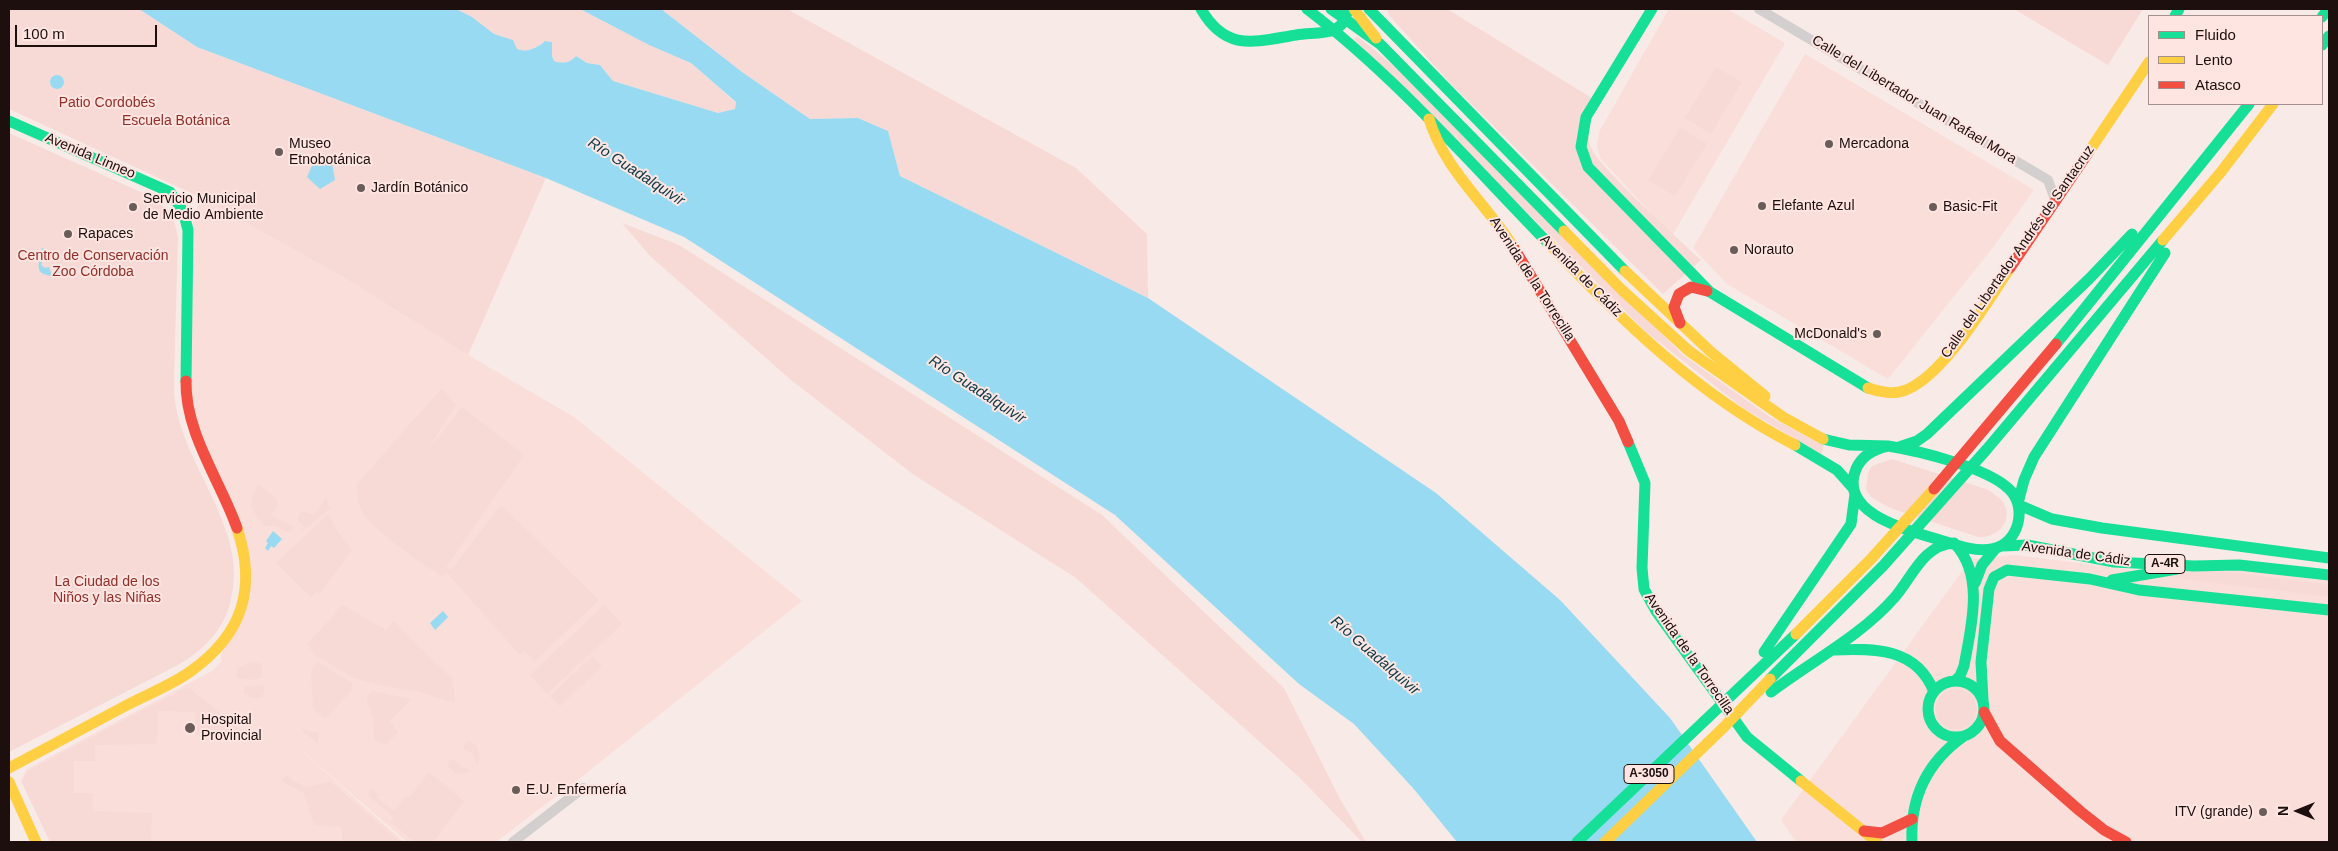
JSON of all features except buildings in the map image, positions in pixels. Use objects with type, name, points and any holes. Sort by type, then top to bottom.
[{"type":"main road","points":[[1201,9],[1208,21],[1220,33],[1245,43],[1264,42],[1335,30],[1347,14]]},
{"type":"main road","name":"Avenida de Cádiz","points":[[1306,9],[1335,30],[1429,119],[1630,326],[1722,400],[1767,430],[1834,468],[1847,478],[1863,507],[1872,514],[1954,543],[1984,550],[2027,545],[2114,562],[2194,566],[2239,565],[2326,575]]},
{"type":"main road","name":"Avenida de Cádiz","points":[[1331,9],[1347,14],[1380,44],[1638,306],[1672,337],[1754,398],[1820,438],[1849,445],[1894,446]]},
{"type":"main road","name":"Avenida de Cádiz","points":[[1354,9],[1380,44]]},
{"type":"main road","name":"Avenida de Cádiz","points":[[1369,9],[1645,293],[1759,391],[1820,438]]},
{"type":"main road","name":"Calle del Libertador Andrés de Santacruz","points":[[1652,9],[1586,117],[1581,132],[1582,157],[1593,174],[1668,247],[1688,275],[1710,292],[1870,389],[1880,392],[1905,391],[1916,385],[1935,369],[1960,340],[2056,202],[2148,64]]},
{"type":"main road","points":[[1743,681],[1870,559],[1975,442],[2106,285],[2205,157],[2248,105]]},
{"type":"main road","points":[[1758,697],[1883,566],[1987,448],[2220,172],[2272,105]]},
{"type":"main road","name":"Avenida de la Torrecilla","points":[[1429,119],[1435,139],[1445,158],[1500,228],[1614,409],[1643,476],[1646,493],[1642,568],[1644,590],[1656,610],[1747,737],[1877,842]]},
{"type":"main road","name":"Avenida Linneo","points":[[9,121],[170,192],[183,211],[188,230],[186,391],[188,410],[197,436],[240,534],[246,564],[245,594],[236,622],[223,643],[190,672],[9,768]]},
{"type":"main road","name":"Avenida de Cádiz","points":[[1472,138],[1498,158],[1524,170]]},
{"type":"main road","points":[[1743,681],[1770,644],[1815,574],[1845,535],[1853,516],[1854,472],[1862,457],[1873,449],[1894,446],[1921,438],[1942,420],[2088,279],[2205,157]]},
{"type":"main road","points":[[1973,592],[1982,565],[2015,532],[2019,520],[2018,504],[2024,480],[2034,457],[2140,290],[2220,172]]},
{"type":"main road","points":[[1645,293],[1654,296],[1661,295],[1675,288],[1688,275],[1693,281],[1676,296],[1673,308],[1675,315],[1684,328]]},
{"type":"main road","points":[[1684,288],[1701,288],[1710,292]]},
{"type":"main road","points":[[1894,446],[1944,460],[1996,480],[2011,490],[2018,504]]},
{"type":"main road","name":"A-4R","points":[[2018,504],[2052,519],[2102,528],[2329,558]]},
{"type":"main road","points":[[1758,697],[1834,650],[1895,598],[1929,553],[1943,544],[1954,543],[1969,562],[1972,571],[1973,592],[1964,666],[1960,676],[1943,684],[1934,692],[1928,706],[1929,714],[1939,737],[1937,757]]},
{"type":"main road","points":[[1912,842],[1912,819],[1921,788],[1937,757],[1945,748],[1980,725],[1984,712],[1981,662],[1988,597],[1994,577],[2002,571],[2014,569],[2090,579],[2114,580],[2194,566]]},
{"type":"main road","points":[[2090,579],[2139,590],[2202,595],[2329,610]]},
{"type":"main road","points":[[1834,650],[1872,648],[1898,656],[1922,669],[1928,676],[1934,692]]},
{"type":"main road","points":[[1964,666],[1971,684],[1983,700]]},
{"type":"main road","points":[[1955,680],[1971,684]]},
{"type":"main road","name":"A-3050","points":[[1577,842],[1743,681]]},
{"type":"main road","name":"A-3050","points":[[1605,842],[1724,727],[1758,697]]},
{"type":"main road","points":[[1984,712],[2000,741]]},
{"type":"main road","points":[[1936,728],[1952,737],[1988,735],[2000,741],[2080,811],[2104,830],[2126,842]]},
{"type":"main road","points":[[9,782],[36,842]]},
{"type":"main road","points":[[1864,831],[1882,833],[1912,819]]},
{"type":"street","name":"Calle del Libertador Juan Rafael Mora","points":[[1759,9],[2048,180],[2056,202]]},
{"type":"street","points":[[513,842],[583,788]]},
{"type":"shaded area","points":[[1669,9],[1727,9],[1785,43],[1672,236],[1600,158],[1597,145],[1599,132]]},
{"type":"shaded area","points":[[1805,54],[2034,190],[1991,250],[1888,379],[1727,284],[1693,248]]},
{"type":"shaded area","points":[[200,197],[343,277],[468,355],[574,417],[802,601],[584,775],[496,842],[407,842],[285,736],[404,842],[51,842],[22,779],[27,769],[212,671],[221,662],[221,654],[251,594],[189,399],[191,230]]},
{"type":"shaded area","points":[[2015,555],[2142,571],[2243,570],[2329,581],[2329,842],[1796,842],[1781,820],[1971,559]]},
{"type":"green space","name":"Jardín Botánico","points":[[9,9],[139,9],[197,47],[546,178],[468,355],[343,277],[200,197],[9,109]]},
{"type":"green space","points":[[456,9],[580,9],[649,45],[691,63],[736,103],[735,109],[718,113],[613,81],[600,65],[587,63],[576,56],[566,62],[554,61],[552,42],[545,41],[535,48],[528,50],[517,49],[513,40],[494,34],[472,17]]},
{"type":"green space","points":[[661,9],[787,9],[1076,168],[1147,234],[1148,298],[900,176],[888,131],[858,118],[810,119],[742,72]]},
{"type":"green space","points":[[1387,9],[1447,9],[1600,103],[1589,128],[1590,145],[1595,154],[1606,168],[1659,221],[1701,260],[1663,294],[1450,83],[1389,15]]},
{"type":"green space","points":[[2014,9],[2143,9],[2108,65]]},
{"type":"green space","points":[[1357,36],[1394,66],[1683,355],[1770,417],[1824,446],[1821,454],[1743,408],[1645,331],[1354,39]]},
{"type":"green space","points":[[1716,67],[1742,82],[1711,134],[1685,118]]},
{"type":"green space","points":[[1680,128],[1707,144],[1675,196],[1648,180]]},
{"type":"green space","points":[[9,133],[143,193],[157,201],[171,216],[178,238],[174,373],[175,401],[181,427],[191,453],[226,530],[233,556],[234,582],[228,610],[224,619],[208,642],[194,654],[178,665],[9,752]]},
{"type":"green space","points":[[622,223],[679,245],[1102,515],[1284,688],[1340,799],[1366,842],[1362,842],[1298,776],[1076,578],[914,475],[791,380],[650,256]]},
{"type":"green space","points":[[441,389],[456,405],[425,454],[462,407],[524,455],[446,567],[451,570],[501,505],[599,600],[535,661],[524,651],[520,655],[448,572],[442,577],[375,527],[361,510],[357,484]]},
{"type":"green space","points":[[1892,459],[1986,489],[1998,497],[2004,504],[2007,517],[2005,523],[1991,535],[1978,537],[1890,508],[1871,497],[1866,490],[1868,473],[1872,466]]},
{"type":"green space","points":[[258,484],[277,498],[278,507],[270,515],[293,527],[291,531],[285,532],[277,526],[265,526],[253,511],[251,502]]},
{"type":"green space","points":[[326,498],[330,509],[299,533],[305,526],[297,520],[302,511],[311,514],[316,513]]},
{"type":"green space","points":[[329,513],[336,529],[352,550],[320,593],[316,592],[311,597],[276,563]]},
{"type":"green space","points":[[2190,572],[2230,572],[2329,585],[2329,597],[2167,577]]},
{"type":"green space","points":[[343,605],[386,630],[393,621],[453,680],[455,703],[416,691],[383,686],[354,678],[314,654],[307,644]]},
{"type":"green space","points":[[604,605],[622,624],[547,694],[530,675]]},
{"type":"green space","points":[[592,656],[602,666],[560,706],[550,696]]},
{"type":"green space","points":[[251,662],[262,664],[262,678],[249,680],[236,678],[238,668]]},
{"type":"green space","points":[[317,662],[353,683],[351,691],[325,719],[313,708],[311,671]]},
{"type":"green space","points":[[263,685],[265,691],[261,698],[251,698],[244,693],[244,687]]},
{"type":"green space","points":[[189,688],[252,739],[252,743],[249,743],[242,736],[195,735],[195,712],[158,711],[157,744],[95,745],[95,761],[74,761],[74,793],[93,793],[93,811],[152,813],[151,842],[50,842],[21,781],[28,771],[183,689]]},
{"type":"green space","points":[[1956,689],[1970,695],[1976,709],[1970,723],[1956,729],[1942,723],[1936,709],[1942,695]]},
{"type":"green space","points":[[372,691],[411,699],[390,721],[398,732],[386,745],[374,739],[373,719],[366,698]]},
{"type":"green space","points":[[303,729],[319,733],[318,743],[302,731]]},
{"type":"green space","points":[[469,741],[479,751],[477,764],[473,754],[464,749],[464,744]]},
{"type":"green space","points":[[451,760],[455,760],[461,767],[472,770],[463,774],[454,772],[449,768],[448,764]]},
{"type":"green space","points":[[429,772],[464,801],[433,842],[415,842],[390,822],[394,818],[368,795],[372,789],[379,795],[377,798],[394,811],[406,796],[409,798]]},
{"type":"green space","points":[[286,775],[304,787],[331,782],[400,842],[343,842],[341,827],[314,825],[303,792],[282,782]]},
{"type":"water","name":"Río Guadalquivir","points":[[139,9],[456,9],[472,17],[494,34],[513,40],[517,49],[528,50],[535,48],[545,41],[552,42],[554,61],[566,62],[576,56],[587,63],[600,65],[613,81],[718,113],[735,109],[736,102],[691,63],[649,45],[580,9],[661,9],[742,72],[810,119],[858,118],[888,131],[900,176],[1148,298],[1436,493],[1560,600],[1670,718],[1757,842],[1457,842],[1413,788],[1354,724],[1299,684],[1115,515],[684,237],[546,178],[197,47]]},
{"type":"water","points":[[57,75],[62,77],[64,82],[62,87],[57,89],[52,87],[50,82],[52,77]]},
{"type":"water","points":[[314,161],[332,163],[335,180],[320,189],[307,177]]},
{"type":"water","points":[[42,248],[47,250],[41,265],[45,268],[49,267],[51,273],[64,270],[60,276],[46,275],[39,270]]},
{"type":"water","points":[[273,531],[282,539],[274,548],[271,546],[268,551],[265,548],[268,543],[266,541]]},
{"type":"water","points":[[443,611],[448,617],[435,630],[430,623]]},
{"type":"traffic: fast","points":[[1201,9],[1220,32],[1242,41],[1267,40],[1335,30],[1342,24],[1349,9]]},
{"type":"traffic: fast","points":[[1307,9],[1340,35],[1402,92],[1548,243]]},
{"type":"traffic: fast","points":[[1331,9],[1380,44],[1564,231]]},
{"type":"traffic: fast","points":[[1369,9],[1625,271]]},
{"type":"traffic: fast","points":[[1652,9],[1586,117],[1581,147],[1588,167],[1710,292],[1868,388]]},
{"type":"traffic: fast","points":[[2176,15],[2179,9]]},
{"type":"traffic: fast","points":[[2323,16],[2328,9]]},
{"type":"traffic: fast","points":[[2323,44],[2329,36]]},
{"type":"traffic: fast","points":[[2056,344],[2248,105]]},
{"type":"traffic: fast","points":[[9,121],[170,192],[183,211],[188,230],[186,381]]},
{"type":"traffic: fast","points":[[1899,447],[1917,441],[1927,434],[2089,279],[2132,234]]},
{"type":"traffic: fast","points":[[1770,679],[1883,566],[1987,449],[2163,240]]},
{"type":"traffic: fast","points":[[2018,503],[2024,480],[2034,457],[2165,253]]},
{"type":"traffic: fast","points":[[1823,439],[1849,445],[1888,446]]},
{"type":"traffic: fast","points":[[1628,442],[1645,483],[1642,568],[1644,589],[1656,611],[1747,737],[1801,781]]},
{"type":"traffic: fast","points":[[1795,445],[1837,470],[1853,488]]},
{"type":"traffic: fast","points":[[1888,446],[1952,461],[1969,467],[1998,481],[2009,489],[2015,497],[2019,515],[2018,524],[2009,540],[2001,546],[1992,549],[1972,549],[1896,525],[1880,518],[1867,509],[1857,498],[1853,485],[1856,469],[1869,453],[1888,446]]},
{"type":"traffic: fast","points":[[1764,652],[1851,524],[1855,494]]},
{"type":"traffic: fast","points":[[2019,505],[2052,519],[2102,528],[2329,558]]},
{"type":"traffic: fast","points":[[1771,692],[1836,648],[1882,611],[1895,597],[1926,555],[1943,545],[1954,543]]},
{"type":"traffic: fast","points":[[1955,544],[1964,557],[1970,571],[1973,586],[1970,635],[1964,666],[1960,676],[1955,681]]},
{"type":"traffic: fast","points":[[2002,546],[2027,545],[2114,562],[2194,566],[2239,565],[2329,575]]},
{"type":"traffic: fast","points":[[1975,583],[1982,565],[1996,548]]},
{"type":"traffic: fast","points":[[2112,580],[2177,569]]},
{"type":"traffic: fast","points":[[1983,700],[1981,662],[1989,589],[1994,577],[2007,570],[2090,579],[2139,590],[2329,610]]},
{"type":"traffic: fast","points":[[1577,842],[1796,634]]},
{"type":"traffic: fast","points":[[1834,650],[1879,651],[1906,659],[1927,677],[1934,692]]},
{"type":"traffic: fast","points":[[1951,681],[1961,681],[1976,689],[1982,698],[1984,709],[1982,720],[1976,729],[1961,737],[1951,737],[1940,732],[1933,725],[1928,714],[1928,704],[1933,693],[1940,686],[1951,681]]},
{"type":"traffic: fast","points":[[1912,842],[1914,810],[1923,782],[1940,757],[1964,736]]},
{"type":"traffic: slow","points":[[1354,9],[1376,38]]},
{"type":"traffic: slow","points":[[2088,153],[2148,63]]},
{"type":"traffic: slow","points":[[2163,240],[2221,172],[2272,105]]},
{"type":"traffic: slow","points":[[1429,119],[1445,155],[1514,248]]},
{"type":"traffic: slow","points":[[1564,231],[1621,289],[1689,351],[1783,417],[1823,439]]},
{"type":"traffic: slow","points":[[1548,243],[1604,300],[1663,355],[1727,404],[1760,426],[1795,445]]},
{"type":"traffic: slow","points":[[1868,388],[1892,393],[1906,390],[1920,382],[1950,354],[1977,318],[2010,268]]},
{"type":"traffic: slow","points":[[1625,271],[1711,352],[1765,396]]},
{"type":"traffic: slow","points":[[1796,634],[1871,559],[1934,489]]},
{"type":"traffic: slow","points":[[9,768],[176,681],[209,657],[234,625],[241,608],[245,590],[246,570],[237,528]]},
{"type":"traffic: slow","points":[[1605,842],[1724,727],[1770,679]]},
{"type":"traffic: slow","points":[[1801,781],[1877,842]]},
{"type":"traffic: slow","points":[[9,782],[36,842]]},
{"type":"traffic: jam","points":[[2010,268],[2088,153]]},
{"type":"traffic: jam","points":[[1514,248],[1619,421],[1628,442]]},
{"type":"traffic: jam","points":[[1680,323],[1674,307],[1679,294],[1691,287],[1707,291]]},
{"type":"traffic: jam","points":[[1934,489],[2056,344]]},
{"type":"traffic: jam","points":[[186,381],[187,400],[197,438],[237,528]]},
{"type":"traffic: jam","points":[[1984,712],[2000,741],[2080,811],[2104,830],[2126,842]]},
{"type":"traffic: jam","points":[[1864,831],[1882,833],[1912,819]]},
{"type":"place","name":"Mercadona","points":[[1829,144]]},
{"type":"place","name":"Museo Etnobotánica","points":[[279,152]]},
{"type":"place","name":"Jardín Botánico","points":[[361,188]]},
{"type":"place","name":"Elefante Azul","points":[[1762,206]]},
{"type":"place","name":"Servicio Municipal de Medio Ambiente","points":[[133,207]]},
{"type":"place","name":"Basic-Fit","points":[[1933,207]]},
{"type":"place","name":"Rapaces","points":[[68,234]]},
{"type":"place","name":"Norauto","points":[[1734,250]]},
{"type":"place","name":"McDonald's","points":[[1877,334]]},
{"type":"place","name":"Hospital Provincial","points":[[190,728]]},
{"type":"place","name":"E.U. Enfermería","points":[[516,790]]},
{"type":"place","name":"ITV (grande)","points":[[2263,812]]},
{"type":"park label","name":"Patio Cordobés","points":[[107,103]]},
{"type":"park label","name":"Escuela Botánica","points":[[176,121]]},
{"type":"park label","name":"Centro de Conservación Zoo Córdoba","points":[[93,264]]},
{"type":"park label","name":"La Ciudad de los Niños y las Niñas","points":[[107,590]]}]
